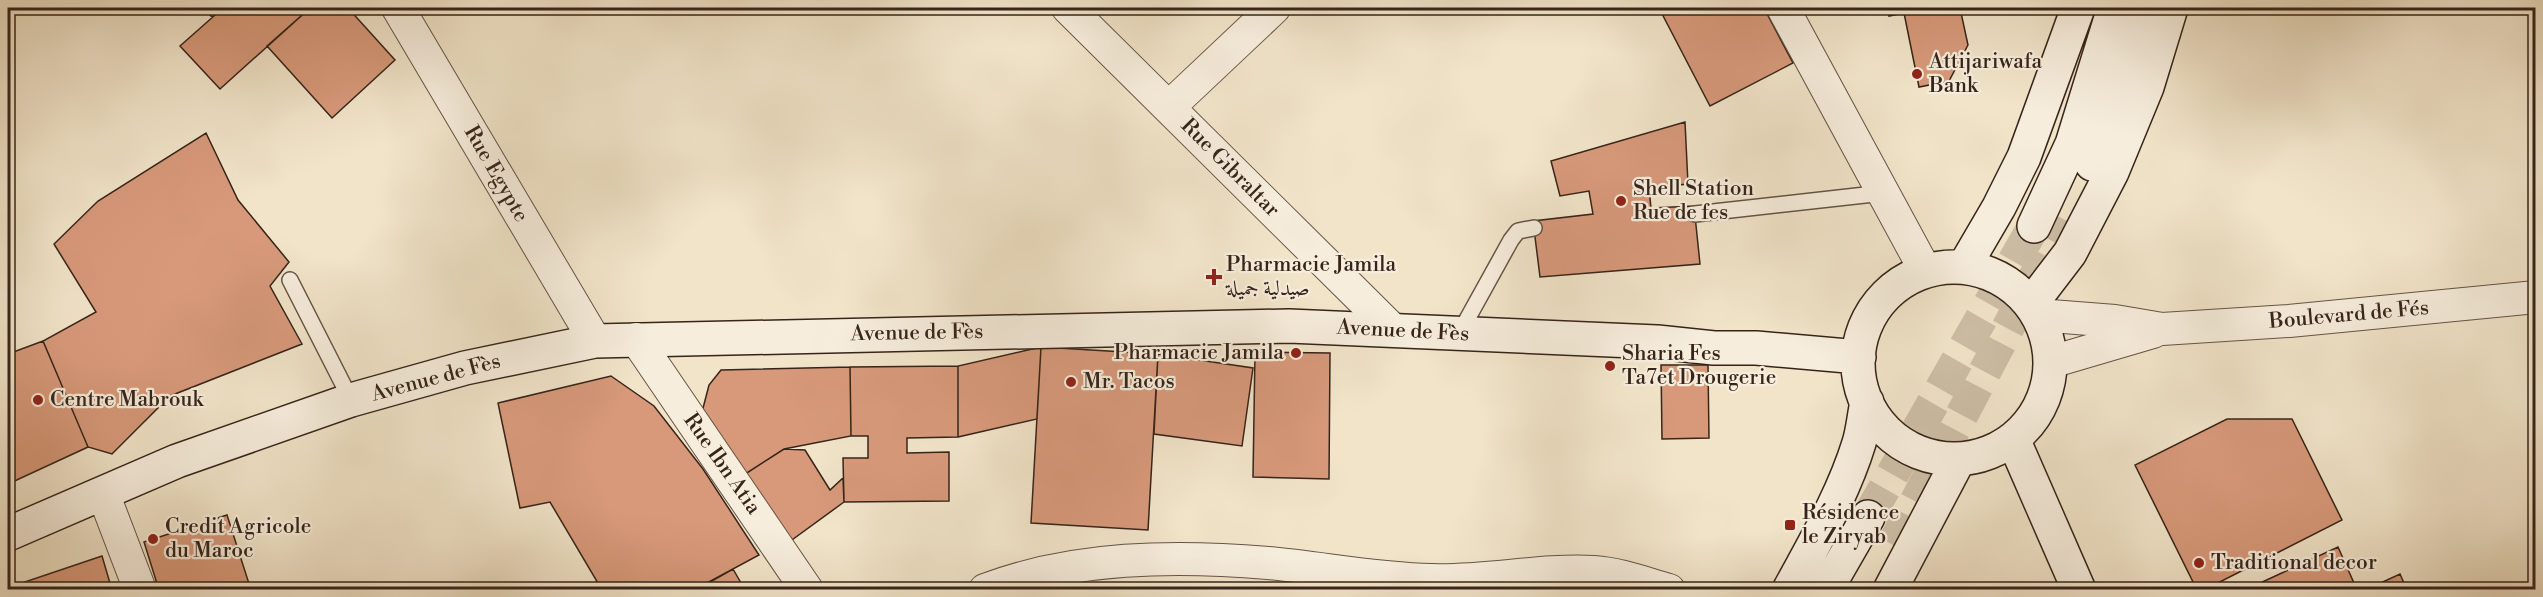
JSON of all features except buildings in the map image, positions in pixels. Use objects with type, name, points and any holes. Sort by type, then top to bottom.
[{"type":"main road","points":[[1964,267],[2024,157],[2078,8]]},
{"type":"main road","points":[[2114,8],[2050,223],[2097,156],[2143,8]]},
{"type":"main road","points":[[2035,310],[2070,253],[2112,172],[2147,87],[2171,8]]},
{"type":"main road","points":[[1964,267],[1990,273],[2013,286],[2035,310],[2047,338],[2051,362],[2046,391],[2034,418],[2013,440],[1987,454],[1959,459],[1930,456],[1904,445],[1882,426],[1867,402],[1860,380],[1859,357],[1864,328],[1879,303],[1900,284],[1925,270],[1964,267]]},
{"type":"main road","name":"Avenue de Fès","points":[[8,534],[177,461],[351,400],[465,368],[595,341],[1277,326],[1392,329],[1657,342],[1859,357]]},
{"type":"main road","points":[[1789,590],[1826,521],[1850,468],[1860,441],[1867,402]]},
{"type":"main road","points":[[2013,440],[2079,590]]},
{"type":"main road","points":[[1890,590],[1959,459]]},
{"type":"main road","points":[[1826,590],[1868,518]]},
{"type":"main road","points":[[1869,590],[1893,545]]},
{"type":"street","name":"Rue Egypte","points":[[400,8],[595,341]]},
{"type":"street","name":"Rue Gibraltar","points":[[1068,8],[1392,329]]},
{"type":"street","points":[[1169,107],[1274,8]]},
{"type":"street","points":[[1783,8],[1925,270]]},
{"type":"street","name":"Boulevard de Fés","points":[[2051,362],[2162,329],[2289,321],[2535,297]]},
{"type":"street","name":"Boulevard de Fés","points":[[2035,310],[2162,329]]},
{"type":"street","name":"Rue Ibn Atia","points":[[636,339],[807,590]]},
{"type":"street","points":[[103,493],[140,590]]},
{"type":"street","points":[[985,590],[1038,573],[1103,563],[1167,559],[1269,563],[1351,574],[1432,580],[1595,572],[1633,578],[1669,590]]},
{"type":"lane","points":[[1695,214],[1883,193]]},
{"type":"lane","points":[[1459,334],[1511,240],[1518,231],[1534,228]]},
{"type":"lane","points":[[290,280],[351,400]]},
{"type":"tunnel","points":[[1893,545],[2065,220]]},
{"type":"tunnel","points":[[1868,517],[2034,226]]},
{"type":"place","name":"Attijariwafa Bank","points":[[1917,74]]},
{"type":"place","name":"Shell Station Rue de fes","points":[[1621,201]]},
{"type":"place","name":"Pharmacie Jamila صيدلية جميلة","points":[[1214,277]]},
{"type":"place","name":"Pharmacie Jamila","points":[[1296,353]]},
{"type":"place","name":"Sharia Fes Ta7et Drougerie","points":[[1610,366]]},
{"type":"place","name":"Mr. Tacos","points":[[1071,382]]},
{"type":"place","name":"Centre Mabrouk","points":[[38,400]]},
{"type":"place","name":"Résidence le Ziryab","points":[[1790,525]]},
{"type":"place","name":"Credit Agricole du Maroc","points":[[153,539]]},
{"type":"place","name":"Traditional decor","points":[[2199,563]]}]
